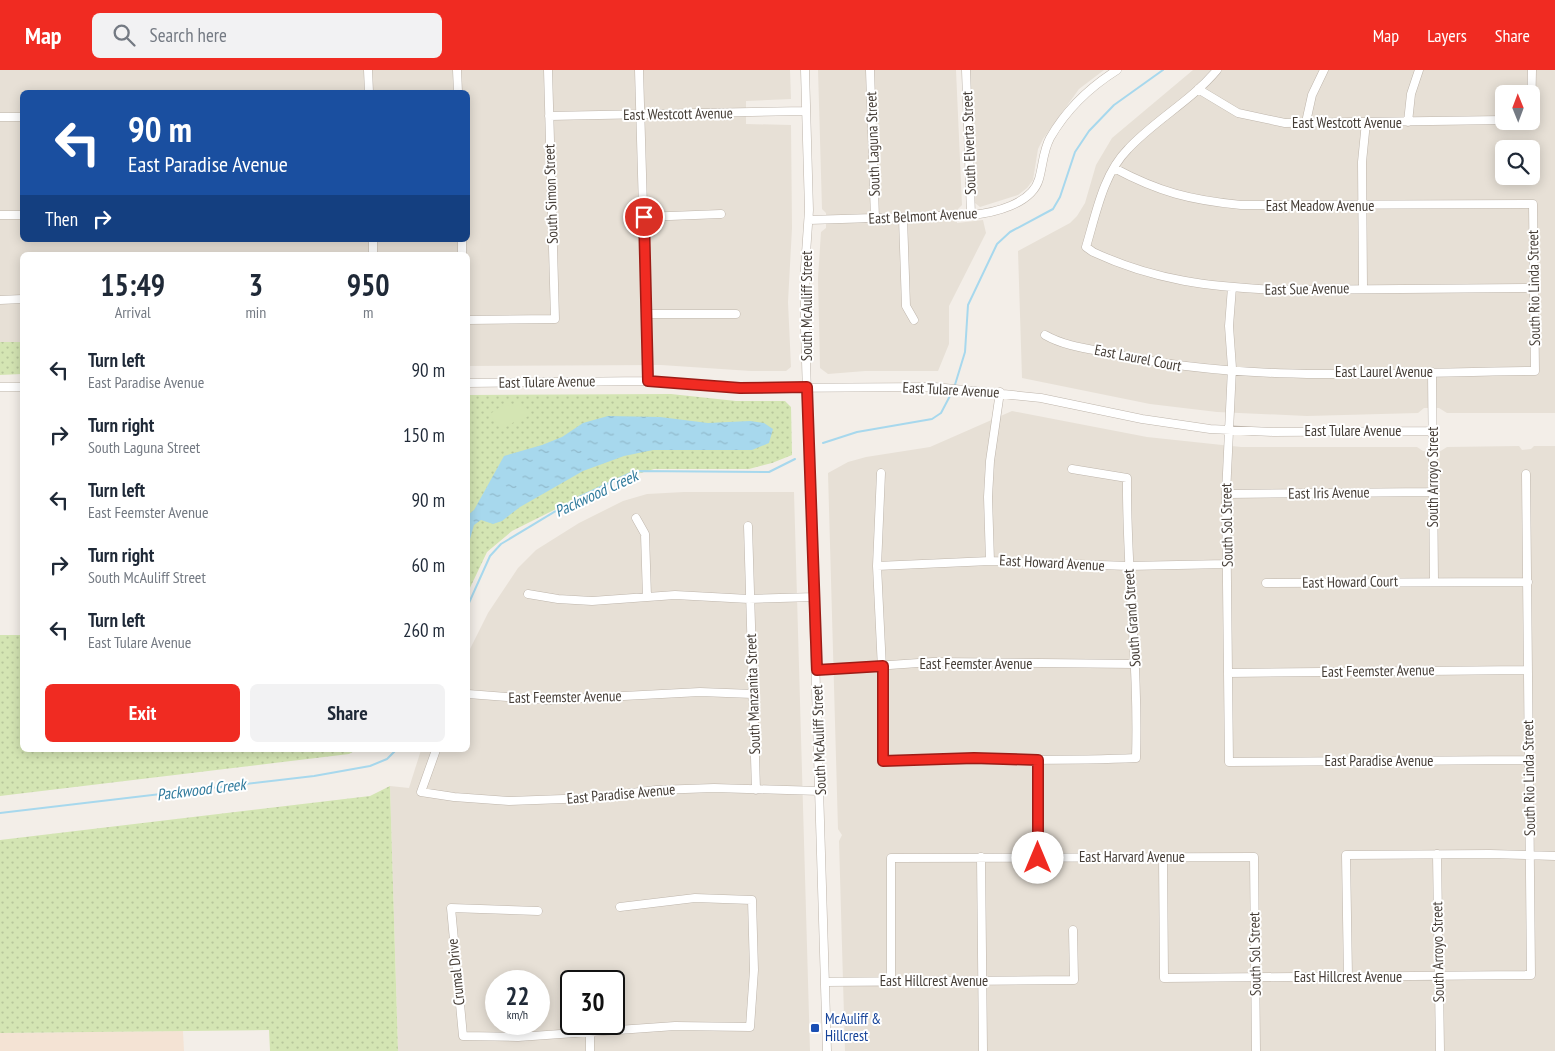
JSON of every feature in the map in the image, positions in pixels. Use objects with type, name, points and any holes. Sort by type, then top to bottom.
[{"type":"street","points":[[368,70],[368,90]]},
{"type":"street","points":[[457,70],[458,90]]},
{"type":"street","name":"South Simon Street","points":[[470,320],[555,319],[548,70]]},
{"type":"street","points":[[640,70],[648,381]]},
{"type":"street","name":"South McAuliff Street","points":[[804,70],[809,220],[805,296],[807,387],[815,597],[827,1051]]},
{"type":"street","name":"South Laguna Street","points":[[870,70],[875,219]]},
{"type":"street","name":"South Elverta Street","points":[[966,70],[971,215]]},
{"type":"street","name":"East Belmont Avenue","points":[[809,220],[971,215],[991,211],[1020,201],[1032,192],[1037,184],[1045,151],[1051,138],[1084,94],[1117,70]]},
{"type":"street","points":[[1114,168],[1127,149],[1198,89],[1217,70]]},
{"type":"street","points":[[1306,122],[1312,95],[1324,70]]},
{"type":"street","points":[[1408,122],[1411,94],[1419,70]]},
{"type":"street","points":[[1532,70],[1532,85]]},
{"type":"street","name":"East Westcott Avenue","points":[[1198,89],[1238,112],[1284,123],[1495,120]]},
{"type":"street","name":"East Westcott Avenue","points":[[549,116],[806,111]]},
{"type":"street","points":[[0,118],[20,117]]},
{"type":"street","points":[[1363,288],[1362,162],[1366,122]]},
{"type":"street","name":"East Meadow Avenue","points":[[1114,168],[1142,183],[1169,194],[1241,205],[1533,204]]},
{"type":"street","name":"East Sue Avenue","points":[[1114,168],[1104,188],[1086,247],[1118,264],[1148,274],[1179,282],[1232,288],[1279,290],[1534,288]]},
{"type":"street","name":"South Rio Linda Street","points":[[1533,204],[1536,371]]},
{"type":"street","points":[[644,217],[721,214]]},
{"type":"street","points":[[0,215],[20,215]]},
{"type":"street","points":[[903,218],[906,306],[914,320]]},
{"type":"street","name":"South Sol Street","points":[[1229,762],[1226,494],[1232,371],[1229,326],[1232,288]]},
{"type":"street","points":[[0,300],[20,300]]},
{"type":"street","points":[[646,314],[736,314]]},
{"type":"street","name":"East Laurel Court","points":[[1046,335],[1058,342],[1130,358],[1232,371]]},
{"type":"street","name":"East Laurel Avenue","points":[[1232,371],[1536,371]]},
{"type":"street","name":"South Arroyo Street","points":[[1432,372],[1434,581]]},
{"type":"street","name":"East Tulare Avenue","points":[[470,383],[648,381],[733,387],[947,388],[1000,392],[1041,398],[1160,422],[1228,430],[1432,431]]},
{"type":"street","points":[[0,387],[20,387]]},
{"type":"street","points":[[990,561],[988,497],[990,461],[1000,392]]},
{"type":"street","name":"South Grand Street","points":[[1038,760],[1136,758],[1136,664],[1128,566],[1127,478],[1072,468]]},
{"type":"street","points":[[881,472],[877,566],[878,622],[883,666],[883,761],[974,758],[1038,760],[1038,858]]},
{"type":"street","name":"South Rio Linda Street","points":[[1526,474],[1531,975]]},
{"type":"street","name":"East Iris Avenue","points":[[1226,494],[1433,492]]},
{"type":"street","points":[[636,518],[645,534],[647,597]]},
{"type":"street","name":"South Manzanita Street","points":[[748,526],[756,790]]},
{"type":"street","name":"East Howard Avenue","points":[[877,566],[990,561],[1128,566],[1227,564]]},
{"type":"street","points":[[1434,581],[1528,582]]},
{"type":"street","name":"East Howard Court","points":[[1266,583],[1434,581]]},
{"type":"street","points":[[528,594],[592,602],[647,597],[712,596],[749,599],[815,597]]},
{"type":"street","name":"East Feemster Avenue","points":[[817,670],[960,662],[1083,665],[1136,664]]},
{"type":"street","name":"East Feemster Avenue","points":[[1228,673],[1528,670]]},
{"type":"street","name":"East Feemster Avenue","points":[[470,694],[547,700],[700,692],[752,694]]},
{"type":"street","name":"East Paradise Avenue","points":[[435,752],[421,792],[454,797],[509,801],[591,798],[656,790],[714,788],[820,791]]},
{"type":"street","name":"East Paradise Avenue","points":[[1229,762],[1528,760]]},
{"type":"street","name":"South Arroyo Street","points":[[1437,854],[1440,1051]]},
{"type":"street","points":[[1348,977],[1346,855],[1555,856]]},
{"type":"street","points":[[980,857],[983,1051]]},
{"type":"street","name":"East Hillcrest Avenue","points":[[1163,857],[1164,978],[1531,975]]},
{"type":"street","name":"South Sol Street","points":[[1254,857],[1256,1051]]},
{"type":"street","name":"East Harvard Avenue","points":[[891,982],[890,858],[1254,857]]},
{"type":"street","points":[[620,907],[696,898],[752,900],[754,970],[750,1027],[675,1026],[625,1030]]},
{"type":"street","name":"Crumal Drive","points":[[538,911],[450,908],[454,967],[463,1036],[518,1038],[560,1034]]},
{"type":"street","name":"East Hillcrest Avenue","points":[[825,982],[1074,980],[1073,930]]},
{"type":"street","points":[[590,1035],[590,1051]]},
{"type":"shaded area","points":[[0,70],[790,70],[791,99],[746,101],[746,124],[791,125],[792,228],[788,302],[791,367],[786,371],[751,371],[661,365],[470,366],[470,252],[20,252],[20,342],[0,342]]},
{"type":"shaded area","points":[[818,70],[956,70],[962,205],[957,210],[957,223],[983,220],[986,233],[949,306],[949,344],[938,371],[865,371],[828,374],[820,368],[818,278],[821,232],[826,228],[826,213],[822,209]]},
{"type":"shaded area","points":[[969,70],[1104,70],[1079,89],[1043,139],[1038,149],[1033,180],[1027,188],[1018,195],[980,207],[975,203]]},
{"type":"shaded area","points":[[1193,70],[1555,70],[1555,413],[1447,413],[1439,408],[1424,408],[1418,413],[1307,416],[1217,412],[1150,404],[1022,378],[1018,251],[1070,223],[1077,216],[1085,203],[1096,165],[1112,138]]},
{"type":"shaded area","points":[[1012,411],[1147,437],[1241,447],[1417,447],[1423,451],[1439,452],[1447,447],[1519,446],[1522,450],[1531,449],[1534,446],[1555,446],[1555,1051],[845,1051],[839,841],[842,835],[838,829],[828,473],[848,462],[866,457],[930,447]]},
{"type":"shaded area","points":[[794,492],[810,1051],[398,1051],[390,786],[409,788],[420,752],[470,752],[470,649],[488,613],[518,568],[536,550],[579,523],[623,501],[647,494]]},
{"type":"shaded area","points":[[183,1031],[184,1051],[0,1051],[0,1033]]},
{"type":"green space","points":[[0,342],[20,342],[20,374],[0,375]]},
{"type":"green space","points":[[671,394],[736,401],[785,401],[791,407],[792,455],[749,469],[654,469],[610,482],[512,531],[487,552],[470,588],[470,395]]},
{"type":"green space","points":[[506,403],[510,406],[524,406],[528,410],[528,416],[518,424],[514,422],[501,430],[490,414]]},
{"type":"green space","points":[[0,635],[20,635],[20,752],[352,752],[349,754],[0,796]]},
{"type":"green space","points":[[390,786],[398,1051],[270,1051],[269,1030],[0,1033],[0,840],[370,796]]},
{"type":"water","points":[[608,416],[660,417],[708,423],[750,421],[764,423],[773,429],[769,443],[752,450],[653,450],[624,456],[583,471],[520,507],[502,521],[493,524],[481,520],[474,525],[470,539],[470,513],[474,510],[504,456],[562,437],[583,423]]},
{"type":"waterway","name":"Packwood Creek","points":[[954,388],[965,352],[968,305],[997,244],[1010,232],[1053,209],[1060,197],[1075,152],[1089,131],[1114,105],[1163,70]]},
{"type":"waterway","name":"Packwood Creek","points":[[823,443],[857,432],[932,419],[941,413],[952,392]]},
{"type":"waterway","name":"Packwood Creek","points":[[470,601],[490,556],[501,544],[579,497],[635,471],[769,472],[795,459]]},
{"type":"waterway","name":"Packwood Creek","points":[[0,813],[314,776],[370,766],[387,759],[394,752]]},
{"type":"place","name":"McAuliff & Hillcrest","points":[[815,1028]]},
{"type":"route","points":[[644,217],[648,381],[740,388],[807,387],[817,670],[883,666],[883,761],[974,758],[1038,760],[1038,858]]}]
